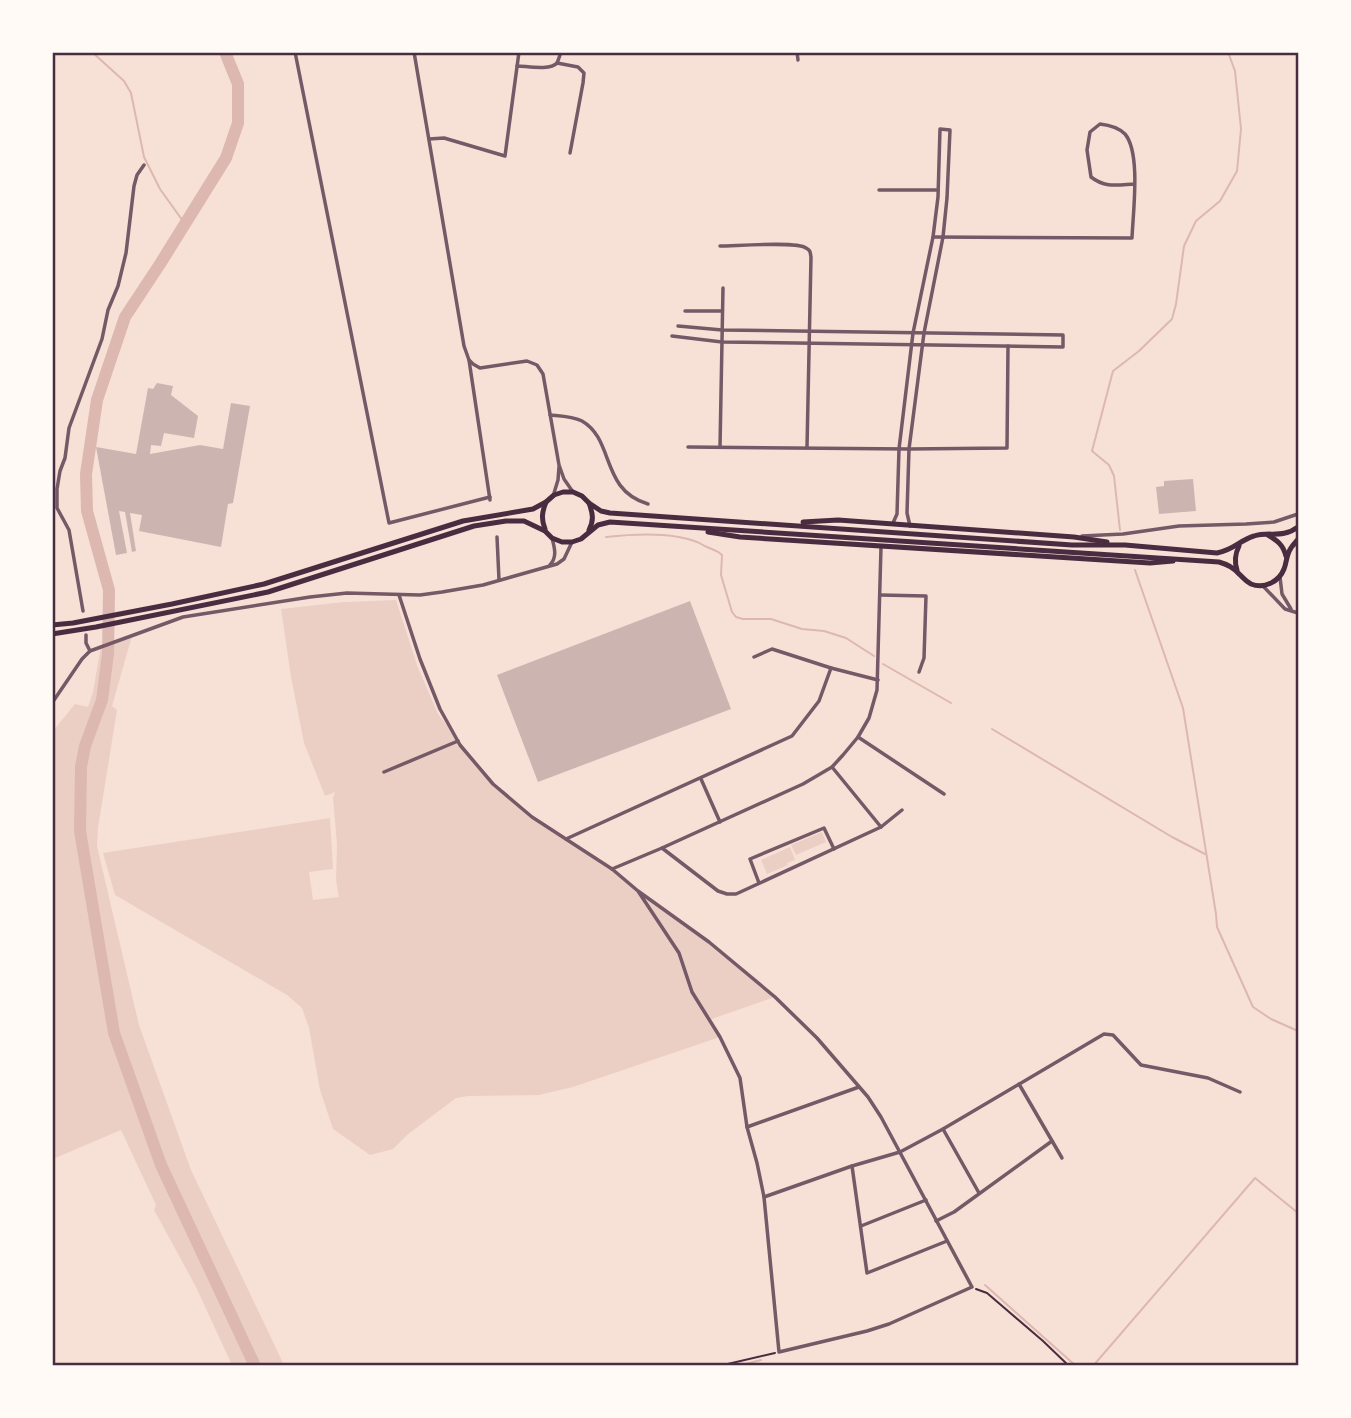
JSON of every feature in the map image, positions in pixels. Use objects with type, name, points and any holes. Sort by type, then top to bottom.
[{"type":"highway","points":[[52,625],[202,598],[264,583],[463,521],[526,511],[563,492],[573,492],[601,510],[611,513],[1217,553],[1228,551],[1258,534],[1277,540],[1284,548],[1286,558],[1280,577],[1263,586],[1244,580],[1228,565],[1186,559],[610,522],[598,525],[581,539],[562,542],[524,521],[497,522],[474,526],[268,592],[52,634]]},
{"type":"highway","points":[[545,531],[542,511],[546,502]]},
{"type":"highway","points":[[588,532],[593,523],[589,503]]},
{"type":"highway","points":[[783,524],[838,520],[1074,537],[1125,545]]},
{"type":"highway","points":[[681,527],[740,537],[881,547],[1150,563],[1186,559]]},
{"type":"highway","points":[[1268,536],[1298,527]]},
{"type":"highway","points":[[1286,558],[1298,539]]},
{"type":"highway","points":[[1238,572],[1236,552],[1241,543]]},
{"type":"street","points":[[295,52],[389,523],[490,499],[414,52]]},
{"type":"street","points":[[429,139],[444,138],[505,156],[519,52]]},
{"type":"street","points":[[517,66],[553,66],[561,52]]},
{"type":"street","points":[[797,52],[798,60]]},
{"type":"street","points":[[557,63],[578,67],[584,73],[570,153]]},
{"type":"street","points":[[933,237],[1132,238],[1134,184],[1132,146],[1124,132],[1100,124],[1090,132],[1087,150],[1091,177],[1100,184],[1134,184]]},
{"type":"street","points":[[892,525],[898,514],[899,449],[913,333],[933,237],[939,190],[940,129],[950,130],[947,198],[943,237],[924,333],[909,449],[907,513],[910,526]]},
{"type":"street","points":[[83,611],[69,530],[57,508],[57,489],[69,429],[102,340],[108,310],[118,286],[126,253],[134,186],[144,165]]},
{"type":"street","points":[[879,190],[939,190]]},
{"type":"street","points":[[720,246],[789,244],[804,246],[810,251],[807,447]]},
{"type":"street","points":[[720,447],[723,288]]},
{"type":"street","points":[[685,311],[722,311]]},
{"type":"street","points":[[671,336],[722,342],[1063,347],[1063,335],[722,330],[678,326]]},
{"type":"street","points":[[688,447],[1007,448],[1008,346]]},
{"type":"street","points":[[468,359],[480,368],[527,361],[537,365],[543,374],[559,465],[573,492]]},
{"type":"street","points":[[550,415],[571,417],[589,426],[620,486],[633,498],[648,504]]},
{"type":"street","points":[[554,495],[559,465]]},
{"type":"street","points":[[1074,537],[1123,534],[1179,526],[1274,522],[1298,514]]},
{"type":"street","points":[[496,537],[499,580]]},
{"type":"street","points":[[550,566],[555,560],[552,538]]},
{"type":"street","points":[[52,703],[90,651],[183,617],[347,593],[442,592],[473,587],[550,566],[564,559],[572,542]]},
{"type":"street","points":[[612,869],[803,784],[832,767],[858,737],[869,718],[878,680],[881,547]]},
{"type":"street","points":[[1280,577],[1282,594],[1292,611]]},
{"type":"street","points":[[1263,586],[1285,608],[1298,614]]},
{"type":"street","points":[[399,594],[440,709],[458,741],[493,784],[532,817],[612,869],[709,942],[817,1038],[868,1097],[881,1117],[972,1287],[889,1324],[779,1352],[764,1196],[747,1127],[740,1078],[720,1037],[692,992],[679,953],[638,891]]},
{"type":"street","points":[[880,595],[926,596],[924,658],[919,672]]},
{"type":"street","points":[[86,635],[90,651]]},
{"type":"street","points":[[754,657],[772,649],[878,680]]},
{"type":"street","points":[[566,839],[792,736],[819,701],[831,668]]},
{"type":"street","points":[[858,737],[944,794]]},
{"type":"street","points":[[384,772],[458,741]]},
{"type":"street","points":[[832,767],[881,827]]},
{"type":"street","points":[[701,778],[719,822]]},
{"type":"street","points":[[662,848],[718,891],[736,894],[881,827],[902,810]]},
{"type":"street","points":[[759,883],[750,859],[824,828],[834,849]]},
{"type":"street","points":[[764,1196],[900,1153],[1104,1034],[1113,1035],[1141,1065],[1208,1078],[1240,1092]]},
{"type":"street","points":[[1019,1084],[1062,1158]]},
{"type":"street","points":[[747,1127],[859,1087]]},
{"type":"street","points":[[943,1129],[979,1193]]},
{"type":"street","points":[[936,1221],[954,1212],[1052,1141]]},
{"type":"street","points":[[852,1166],[867,1273],[947,1241]]},
{"type":"street","points":[[860,1226],[926,1200]]},
{"type":"path","points":[[972,1287],[987,1293],[1043,1340],[1069,1366]]},
{"type":"path","points":[[719,1366],[779,1352]]},
{"type":"shaded area","points":[[396,600],[417,665],[438,714],[493,785],[532,818],[628,881],[709,942],[775,997],[709,1020],[720,1037],[573,1087],[539,1095],[456,1098],[393,1149],[370,1155],[333,1129],[320,1090],[309,1028],[302,1008],[287,995],[115,895],[103,853],[330,818],[333,869],[309,872],[313,900],[339,897],[336,880],[335,792],[325,796],[304,743],[281,609]]},
{"type":"shaded area","points":[[132,636],[112,706],[117,710],[97,846],[139,1025],[191,1170],[284,1365],[232,1365],[195,1285],[154,1210],[156,1205],[121,1130],[53,1159],[53,731],[75,704],[88,707],[101,646]]},
{"type":"shaded area","points":[[822,832],[826,842],[796,855],[791,845]]},
{"type":"shaded area","points":[[790,847],[795,860],[767,874],[761,860]]},
{"type":"building","points":[[157,383],[173,386],[171,395],[198,416],[194,438],[164,433],[161,446],[151,445],[150,454],[200,445],[223,449],[231,403],[250,406],[233,503],[228,504],[221,547],[139,531],[142,515],[130,513],[136,551],[132,552],[125,512],[119,511],[127,553],[116,555],[96,447],[136,454],[148,388],[153,389]]},
{"type":"building","points":[[1193,479],[1196,511],[1159,514],[1156,487],[1164,486],[1164,481]]},
{"type":"building","points":[[690,601],[731,709],[538,782],[497,675]]},
{"type":"waterway","points":[[92,52],[124,81],[131,93],[144,157],[160,189],[185,224]]},
{"type":"waterway","points":[[225,52],[238,84],[238,123],[226,158],[125,317],[97,400],[86,474],[87,511],[109,590],[108,654],[102,700],[85,746],[81,767],[80,831],[114,1033],[161,1165],[255,1366]]},
{"type":"waterway","points":[[1120,530],[1114,476],[1109,465],[1092,451],[1113,371],[1139,351],[1172,319],[1184,246],[1196,221],[1220,201],[1237,171],[1241,129],[1235,71],[1228,52]]},
{"type":"waterway","points":[[606,537],[664,535],[698,542],[722,555],[721,575],[736,617],[771,619],[802,629],[824,631],[846,638],[874,656]]},
{"type":"waterway","points":[[1135,570],[1183,708],[1217,927],[1253,1007],[1271,1019],[1298,1031]]},
{"type":"waterway","points":[[883,664],[951,703]]},
{"type":"waterway","points":[[992,729],[1205,854]]},
{"type":"waterway","points":[[1093,1366],[1255,1178],[1298,1213]]},
{"type":"waterway","points":[[985,1285],[1076,1366]]},
{"type":"waterway","points":[[738,1366],[761,1360]]}]
